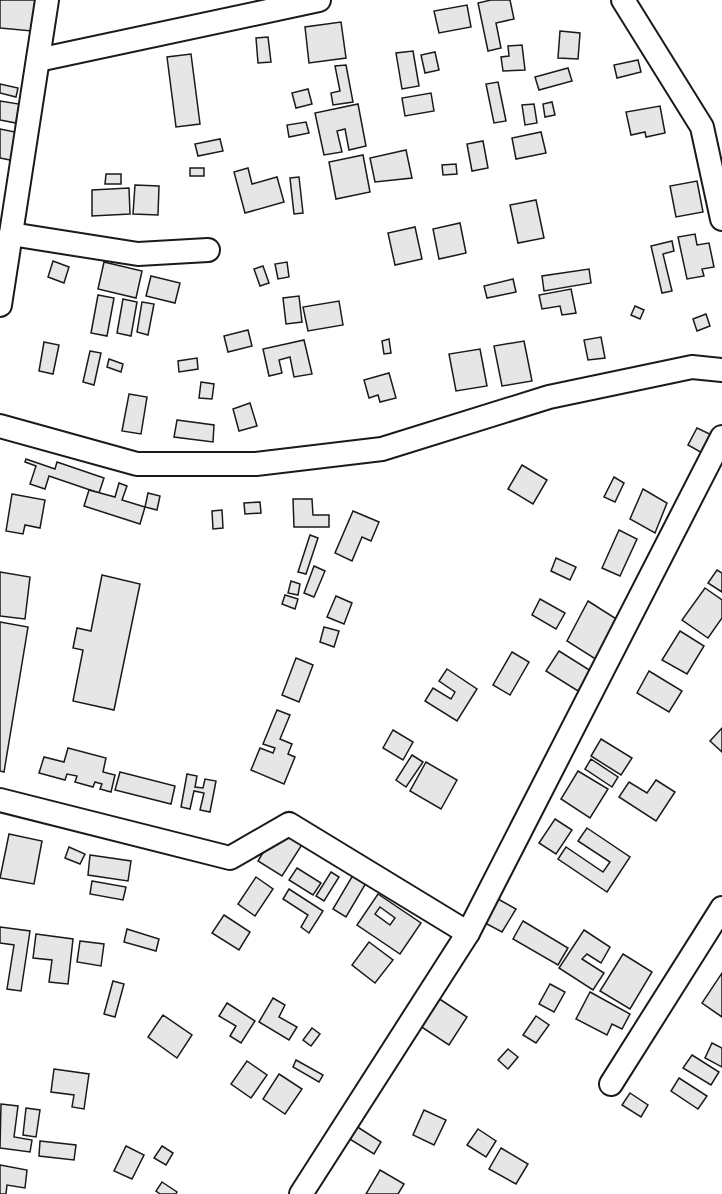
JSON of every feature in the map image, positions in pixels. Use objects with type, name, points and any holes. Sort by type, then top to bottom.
[{"type":"street","points":[[0,305],[47,0]]},
{"type":"street","points":[[38,60],[319,0]]},
{"type":"street","points":[[622,0],[702,127],[722,219]]},
{"type":"street","points":[[11,234],[138,254],[208,250]]},
{"type":"street","points":[[0,426],[137,464],[256,464],[382,449],[549,397],[692,367],[722,370]]},
{"type":"street","points":[[301,1194],[468,933],[722,437]]},
{"type":"street","points":[[0,800],[230,858],[289,824],[468,933]]},
{"type":"street","points":[[611,1084],[722,908]]},
{"type":"building","points":[[0,0],[35,0],[32,31],[0,28]]},
{"type":"building","points":[[510,0],[514,19],[496,23],[501,48],[488,51],[478,3]]},
{"type":"building","points":[[467,5],[471,27],[439,33],[434,11]]},
{"type":"building","points":[[341,22],[346,58],[309,63],[305,27]]},
{"type":"building","points":[[560,31],[580,33],[578,59],[558,58]]},
{"type":"building","points":[[268,37],[271,62],[258,63],[256,38]]},
{"type":"building","points":[[522,45],[525,70],[503,71],[501,57],[509,56],[508,46]]},
{"type":"building","points":[[413,51],[419,86],[402,89],[396,53]]},
{"type":"building","points":[[435,52],[439,70],[425,73],[421,55]]},
{"type":"building","points":[[191,54],[200,124],[176,127],[167,57]]},
{"type":"building","points":[[638,60],[641,72],[617,78],[614,65]]},
{"type":"building","points":[[346,65],[353,102],[333,105],[331,93],[340,91],[335,66]]},
{"type":"building","points":[[568,68],[572,81],[539,90],[535,77]]},
{"type":"building","points":[[498,82],[506,121],[494,123],[486,84]]},
{"type":"building","points":[[0,84],[18,88],[16,97],[0,93]]},
{"type":"building","points":[[308,89],[312,104],[296,108],[292,93]]},
{"type":"building","points":[[431,93],[434,111],[405,116],[402,98]]},
{"type":"building","points":[[0,101],[19,104],[16,123],[0,120]]},
{"type":"building","points":[[552,102],[555,115],[545,117],[543,104]]},
{"type":"building","points":[[358,104],[366,146],[349,150],[345,129],[337,131],[342,152],[324,155],[315,113]]},
{"type":"building","points":[[534,104],[537,123],[525,125],[522,105]]},
{"type":"building","points":[[660,106],[665,133],[646,137],[645,132],[631,135],[626,112]]},
{"type":"building","points":[[306,122],[309,133],[289,137],[287,125]]},
{"type":"building","points":[[0,129],[20,133],[15,161],[0,158]]},
{"type":"building","points":[[541,132],[546,153],[516,159],[512,138]]},
{"type":"building","points":[[220,139],[223,151],[198,156],[195,144]]},
{"type":"building","points":[[483,141],[488,168],[472,171],[467,144]]},
{"type":"building","points":[[406,150],[412,178],[375,182],[370,158]]},
{"type":"building","points":[[363,155],[370,192],[336,199],[329,162]]},
{"type":"building","points":[[456,164],[457,174],[443,175],[442,165]]},
{"type":"building","points":[[190,168],[204,168],[204,176],[190,176]]},
{"type":"building","points":[[248,168],[252,184],[277,177],[284,202],[245,213],[234,172]]},
{"type":"building","points":[[106,174],[121,174],[121,184],[105,184]]},
{"type":"building","points":[[299,177],[303,213],[294,214],[290,178]]},
{"type":"building","points":[[697,181],[703,212],[676,217],[670,186]]},
{"type":"building","points":[[135,185],[159,186],[158,215],[133,214]]},
{"type":"building","points":[[129,188],[130,214],[92,216],[92,190]]},
{"type":"building","points":[[536,200],[544,238],[518,243],[510,205]]},
{"type":"building","points":[[460,223],[466,253],[439,259],[433,229]]},
{"type":"building","points":[[415,227],[422,259],[395,265],[388,233]]},
{"type":"building","points":[[695,234],[697,245],[709,243],[714,267],[702,269],[704,276],[687,279],[678,237]]},
{"type":"building","points":[[672,241],[674,251],[663,254],[672,291],[662,293],[651,246]]},
{"type":"building","points":[[53,261],[69,267],[64,283],[48,277]]},
{"type":"building","points":[[104,262],[142,271],[136,298],[98,289]]},
{"type":"building","points":[[287,262],[289,277],[278,279],[275,264]]},
{"type":"building","points":[[263,266],[269,283],[260,286],[254,269]]},
{"type":"building","points":[[589,269],[591,283],[544,291],[542,276]]},
{"type":"building","points":[[151,276],[180,283],[175,303],[146,296]]},
{"type":"building","points":[[513,279],[516,292],[487,298],[484,286]]},
{"type":"building","points":[[571,289],[576,313],[562,315],[560,306],[542,309],[539,295]]},
{"type":"building","points":[[98,295],[114,298],[107,336],[91,333]]},
{"type":"building","points":[[299,296],[302,322],[286,324],[283,298]]},
{"type":"building","points":[[123,299],[137,302],[131,336],[117,333]]},
{"type":"building","points":[[339,301],[343,325],[308,331],[303,307]]},
{"type":"building","points":[[142,302],[154,304],[148,335],[137,332]]},
{"type":"building","points":[[635,306],[644,310],[640,319],[631,315]]},
{"type":"building","points":[[706,314],[710,326],[697,331],[693,319]]},
{"type":"building","points":[[248,330],[252,346],[228,352],[224,336]]},
{"type":"building","points":[[601,337],[605,358],[588,360],[584,340]]},
{"type":"building","points":[[389,339],[391,353],[384,354],[382,341]]},
{"type":"building","points":[[304,340],[312,374],[294,377],[290,357],[279,360],[282,373],[269,376],[263,349]]},
{"type":"building","points":[[524,341],[532,381],[502,386],[494,346]]},
{"type":"building","points":[[44,342],[59,345],[53,374],[39,371]]},
{"type":"building","points":[[480,349],[487,386],[456,391],[449,354]]},
{"type":"building","points":[[90,351],[101,353],[94,385],[83,382]]},
{"type":"building","points":[[197,358],[198,369],[179,372],[178,361]]},
{"type":"building","points":[[109,359],[123,364],[121,372],[107,367]]},
{"type":"building","points":[[389,373],[396,398],[380,402],[378,395],[369,398],[364,380]]},
{"type":"building","points":[[201,382],[214,384],[212,399],[199,398]]},
{"type":"building","points":[[129,394],[147,397],[141,434],[122,431]]},
{"type":"building","points":[[250,403],[257,426],[239,431],[233,409]]},
{"type":"building","points":[[177,420],[214,425],[213,442],[174,437]]},
{"type":"building","points":[[697,428],[714,436],[704,454],[688,445]]},
{"type":"building","points":[[26,459],[55,469],[57,462],[104,478],[99,493],[49,476],[45,489],[30,484],[36,466],[25,462]]},
{"type":"building","points":[[522,465],[547,480],[533,504],[508,489]]},
{"type":"building","points":[[614,477],[624,483],[615,502],[604,497]]},
{"type":"building","points":[[119,483],[127,486],[122,500],[145,507],[140,524],[84,506],[89,490],[115,497]]},
{"type":"building","points":[[643,489],[667,503],[655,533],[630,519]]},
{"type":"building","points":[[148,493],[160,496],[157,510],[145,507]]},
{"type":"building","points":[[12,494],[45,500],[40,528],[25,525],[23,534],[6,531]]},
{"type":"building","points":[[293,499],[312,499],[313,515],[329,515],[329,527],[294,527]]},
{"type":"building","points":[[260,502],[261,513],[245,514],[244,503]]},
{"type":"building","points":[[222,510],[223,528],[213,529],[212,511]]},
{"type":"building","points":[[353,511],[379,522],[371,541],[362,537],[352,561],[335,553]]},
{"type":"building","points":[[619,530],[637,539],[620,576],[602,568]]},
{"type":"building","points":[[310,535],[318,538],[306,574],[298,572]]},
{"type":"building","points":[[556,558],[576,567],[570,580],[551,571]]},
{"type":"building","points":[[314,566],[325,571],[314,597],[304,593]]},
{"type":"building","points":[[717,570],[722,573],[722,592],[708,583]]},
{"type":"building","points":[[0,572],[30,577],[25,619],[0,616]]},
{"type":"building","points":[[102,575],[140,584],[114,710],[73,701],[83,650],[73,648],[77,628],[91,631]]},
{"type":"building","points":[[291,581],[300,584],[298,595],[288,593]]},
{"type":"building","points":[[705,588],[722,600],[722,618],[708,638],[682,620]]},
{"type":"building","points":[[285,595],[298,599],[295,609],[282,604]]},
{"type":"building","points":[[336,596],[352,603],[344,624],[327,617]]},
{"type":"building","points":[[540,599],[565,613],[556,629],[532,615]]},
{"type":"building","points":[[588,601],[618,620],[597,660],[567,641]]},
{"type":"building","points":[[0,622],[28,627],[4,772],[0,771]]},
{"type":"building","points":[[324,627],[339,631],[334,647],[320,642]]},
{"type":"building","points":[[680,631],[704,646],[687,674],[662,660]]},
{"type":"building","points":[[559,651],[591,671],[578,691],[546,671]]},
{"type":"building","points":[[512,652],[529,662],[510,695],[493,685]]},
{"type":"building","points":[[296,658],[313,665],[299,702],[282,695]]},
{"type":"building","points":[[447,669],[477,689],[457,721],[425,701],[433,688],[451,699],[455,692],[439,681]]},
{"type":"building","points":[[649,671],[682,691],[669,712],[637,693]]},
{"type":"building","points":[[277,710],[290,715],[280,739],[292,744],[288,754],[295,757],[284,784],[251,770],[260,748],[273,753],[275,748],[263,744]]},
{"type":"building","points":[[722,728],[722,752],[710,741]]},
{"type":"building","points":[[393,730],[413,742],[403,760],[383,748]]},
{"type":"building","points":[[601,739],[632,758],[621,775],[591,756]]},
{"type":"building","points":[[68,748],[106,758],[103,772],[115,775],[111,792],[100,789],[102,784],[95,782],[93,787],[75,782],[77,776],[67,774],[65,780],[39,773],[44,757],[64,762]]},
{"type":"building","points":[[412,755],[423,762],[406,787],[396,780]]},
{"type":"building","points":[[591,759],[618,777],[612,787],[585,769]]},
{"type":"building","points":[[426,762],[457,780],[441,809],[410,791]]},
{"type":"building","points":[[578,771],[608,789],[590,818],[561,799]]},
{"type":"building","points":[[120,772],[175,786],[171,804],[115,790]]},
{"type":"building","points":[[187,774],[197,776],[195,787],[203,788],[205,779],[216,781],[210,812],[200,810],[204,793],[194,791],[190,809],[181,807]]},
{"type":"building","points":[[656,780],[675,792],[656,821],[619,797],[629,782],[647,793]]},
{"type":"building","points":[[555,819],[572,830],[556,854],[539,843]]},
{"type":"building","points":[[587,828],[630,857],[607,892],[558,859],[566,847],[603,872],[610,862],[578,841]]},
{"type":"building","points":[[284,831],[303,843],[282,876],[258,861],[271,839]]},
{"type":"building","points":[[9,834],[42,841],[34,884],[0,878]]},
{"type":"building","points":[[69,847],[85,854],[80,864],[65,858]]},
{"type":"building","points":[[90,855],[131,861],[128,881],[88,875]]},
{"type":"building","points":[[297,868],[321,883],[313,895],[289,880]]},
{"type":"building","points":[[331,872],[339,877],[324,901],[316,896]]},
{"type":"building","points":[[353,875],[366,883],[346,917],[333,909]]},
{"type":"building","points":[[256,877],[273,889],[255,916],[238,904]]},
{"type":"building","points":[[92,881],[126,887],[123,900],[90,894]]},
{"type":"building","points":[[289,889],[323,911],[309,933],[301,927],[308,915],[283,899]]},
{"type":"building","points":[[378,894],[421,923],[400,954],[357,925]],"holes":[[[380,907],[395,918],[390,925],[375,914]]]},
{"type":"building","points":[[498,899],[516,909],[502,932],[485,923]]},
{"type":"building","points":[[224,915],[250,932],[239,950],[212,933]]},
{"type":"building","points":[[523,921],[568,948],[558,965],[513,939]]},
{"type":"building","points":[[0,927],[30,931],[21,991],[7,989],[14,945],[0,943]]},
{"type":"building","points":[[127,929],[159,939],[156,951],[124,942]]},
{"type":"building","points":[[584,930],[610,947],[601,963],[587,954],[582,959],[604,973],[593,990],[559,968]]},
{"type":"building","points":[[36,934],[73,939],[68,984],[49,982],[52,960],[33,958]]},
{"type":"building","points":[[80,941],[104,944],[101,966],[77,962]]},
{"type":"building","points":[[369,942],[393,960],[375,983],[352,965]]},
{"type":"building","points":[[623,954],[652,972],[630,1009],[600,991]]},
{"type":"building","points":[[722,973],[722,1017],[702,1003]]},
{"type":"building","points":[[113,981],[124,984],[115,1017],[104,1014]]},
{"type":"building","points":[[550,984],[565,992],[554,1012],[539,1004]]},
{"type":"building","points":[[590,992],[630,1014],[622,1029],[612,1024],[607,1035],[576,1019]]},
{"type":"building","points":[[273,998],[285,1005],[279,1017],[297,1027],[289,1040],[259,1022]]},
{"type":"building","points":[[438,998],[467,1017],[449,1045],[420,1026]]},
{"type":"building","points":[[227,1003],[255,1021],[241,1043],[230,1036],[236,1026],[219,1016]]},
{"type":"building","points":[[163,1015],[192,1035],[177,1058],[148,1037]]},
{"type":"building","points":[[536,1016],[549,1025],[536,1043],[523,1035]]},
{"type":"building","points":[[312,1028],[320,1034],[311,1046],[303,1040]]},
{"type":"building","points":[[712,1043],[722,1048],[722,1067],[705,1058]]},
{"type":"building","points":[[508,1049],[518,1057],[508,1069],[498,1060]]},
{"type":"building","points":[[692,1055],[719,1072],[711,1085],[683,1068]]},
{"type":"building","points":[[296,1060],[323,1075],[319,1082],[293,1067]]},
{"type":"building","points":[[247,1061],[267,1075],[251,1098],[231,1084]]},
{"type":"building","points":[[54,1069],[89,1074],[84,1109],[72,1107],[74,1095],[51,1092]]},
{"type":"building","points":[[279,1074],[302,1089],[285,1114],[263,1099]]},
{"type":"building","points":[[679,1078],[707,1096],[698,1109],[671,1091]]},
{"type":"building","points":[[630,1093],[648,1105],[641,1117],[622,1105]]},
{"type":"building","points":[[1,1104],[18,1106],[14,1137],[32,1140],[30,1152],[0,1148]]},
{"type":"building","points":[[26,1108],[40,1110],[36,1137],[23,1135]]},
{"type":"building","points":[[424,1110],[446,1120],[434,1145],[413,1135]]},
{"type":"building","points":[[356,1126],[381,1142],[374,1154],[348,1138]]},
{"type":"building","points":[[478,1129],[496,1141],[486,1157],[467,1145]]},
{"type":"building","points":[[40,1141],[76,1145],[74,1160],[39,1156]]},
{"type":"building","points":[[126,1146],[144,1155],[132,1179],[114,1171]]},
{"type":"building","points":[[162,1146],[173,1153],[166,1165],[154,1158]]},
{"type":"building","points":[[501,1148],[528,1164],[516,1184],[489,1169]]},
{"type":"building","points":[[0,1165],[27,1170],[25,1188],[7,1185],[6,1194],[0,1194]]},
{"type":"building","points":[[380,1170],[404,1184],[398,1194],[366,1194]]},
{"type":"building","points":[[162,1182],[177,1192],[176,1194],[160,1194],[156,1191]]}]
